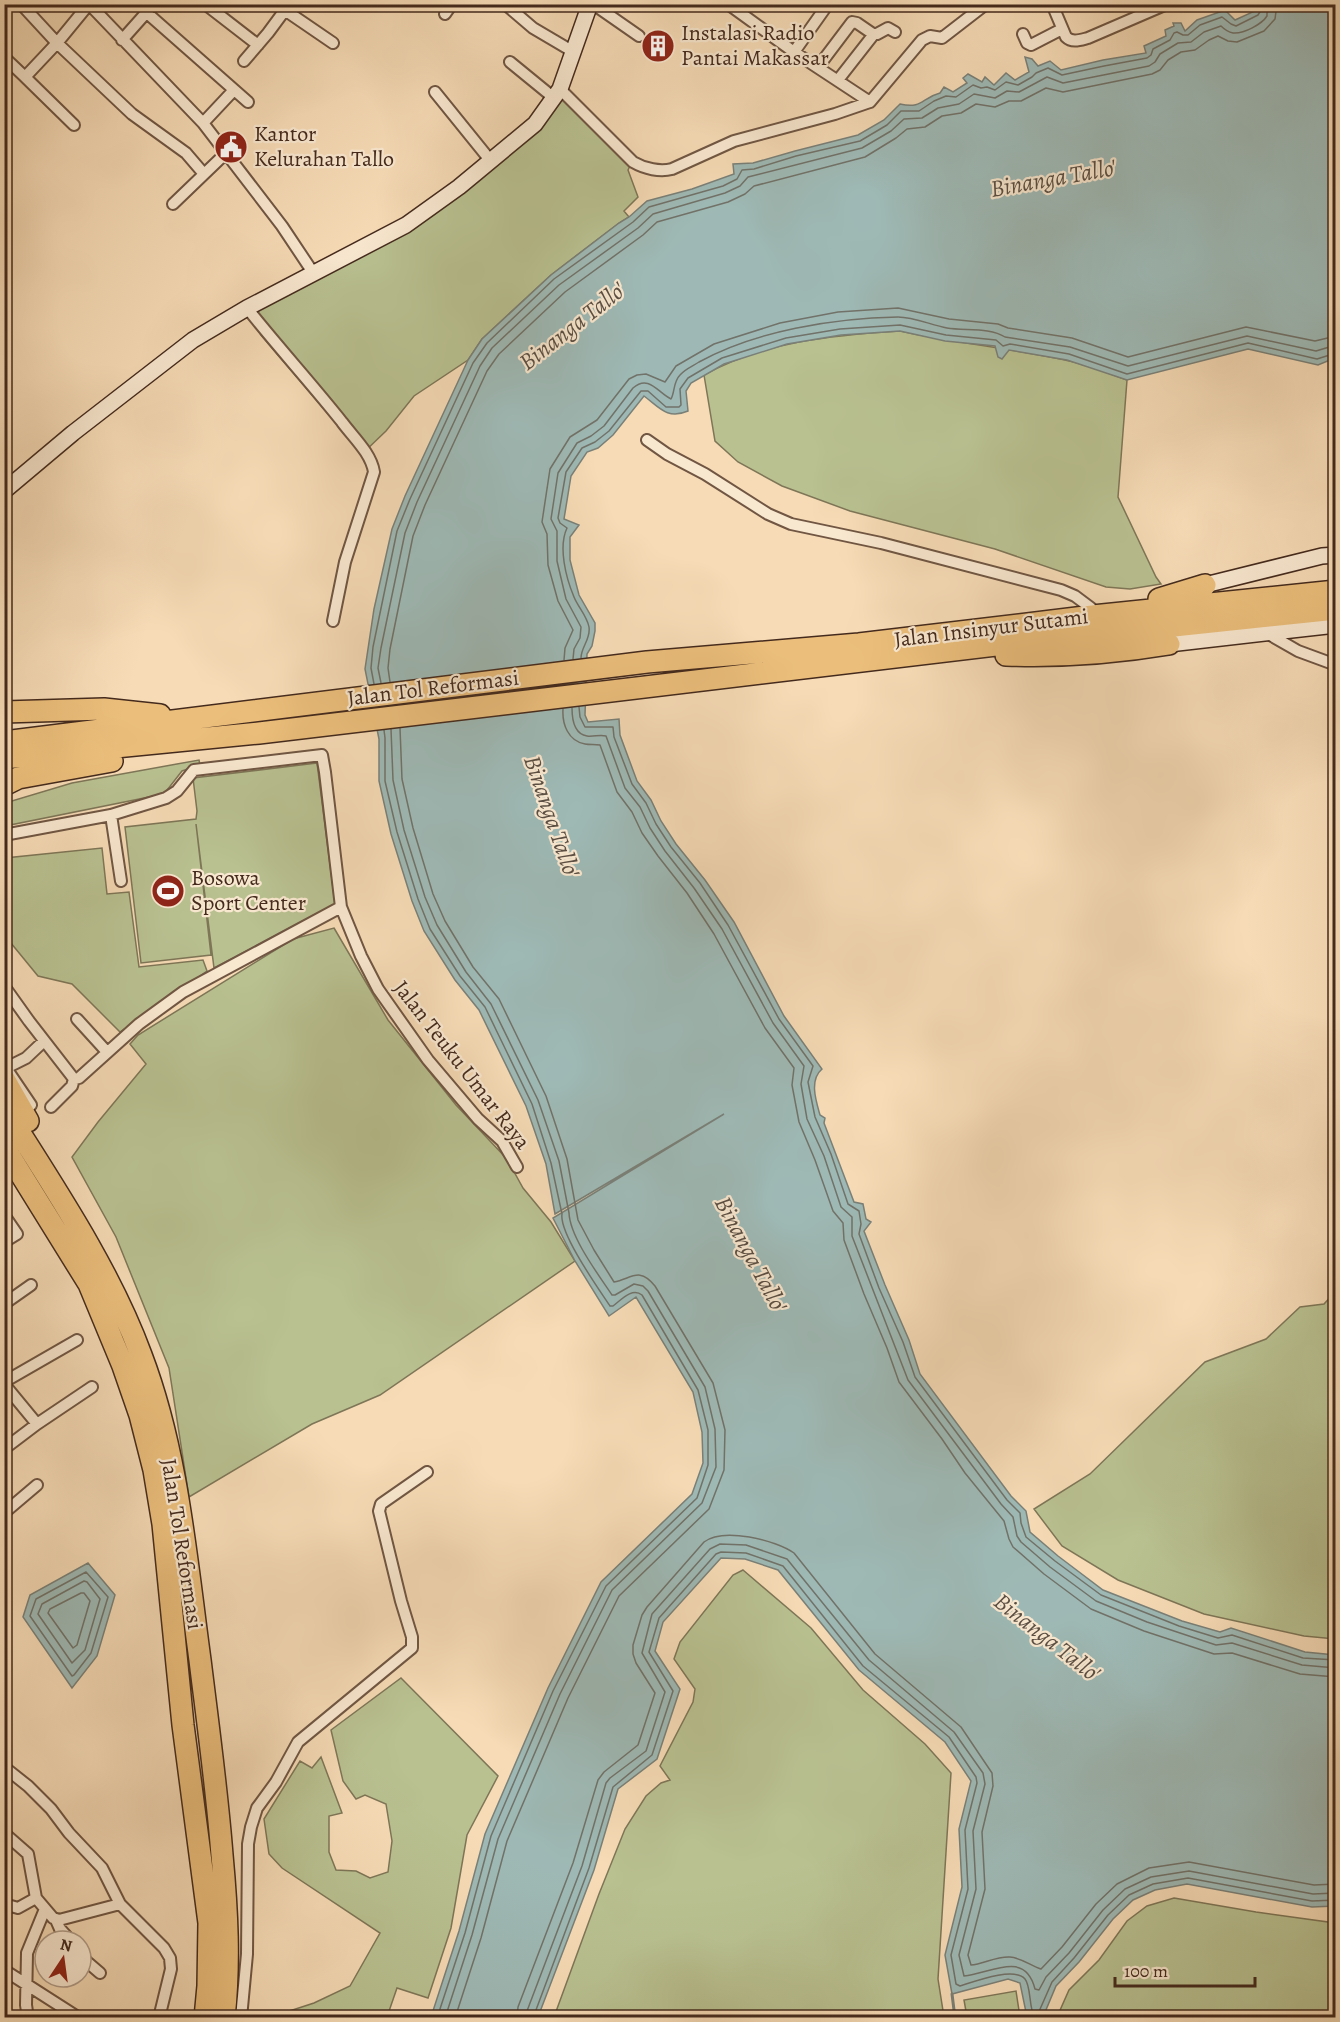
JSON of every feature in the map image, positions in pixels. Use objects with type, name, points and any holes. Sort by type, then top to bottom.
[{"type":"highway","points":[[1100,615],[1205,585]]},
{"type":"highway","name":"Jalan Insinyur Sutami","points":[[647,662],[859,644],[1100,615],[1335,591]]},
{"type":"highway","name":"Jalan Insinyur Sutami","points":[[652,686],[937,652],[1335,609]]},
{"type":"highway","points":[[937,652],[1037,656],[1132,650],[1169,644]]},
{"type":"highway","name":"Jalan Tol Reformasi","points":[[219,714],[647,662]]},
{"type":"highway","name":"Jalan Tol Reformasi","points":[[259,733],[652,686]]},
{"type":"highway","points":[[4,712],[104,709],[161,715],[219,714]]},
{"type":"highway","points":[[4,742],[219,714]]},
{"type":"highway","points":[[4,758],[259,733]]},
{"type":"highway","points":[[4,775],[60,769],[205,746],[259,733]]},
{"type":"highway","points":[[4,785],[18,778],[60,769]]},
{"type":"highway","points":[[5,1071],[81,1213],[115,1292]]},
{"type":"highway","name":"Jalan Tol Reformasi","points":[[4,1108],[115,1292],[141,1354],[159,1409],[181,1519],[221,1841],[227,1918],[224,2018]]},
{"type":"highway","name":"Jalan Tol Reformasi","points":[[4,1147],[89,1284],[123,1366],[140,1415],[154,1470],[163,1524],[183,1725],[209,1923],[205,2018]]},
{"type":"highway","points":[[4,1159],[89,1284]]},
{"type":"street","points":[[21,4],[57,43],[132,114],[186,153],[204,174]]},
{"type":"street","points":[[25,77],[89,4],[202,123],[282,226],[314,274]]},
{"type":"street","points":[[205,4],[258,45]]},
{"type":"street","points":[[445,14],[452,4]]},
{"type":"street","points":[[4,491],[73,433],[193,340],[247,308],[406,225],[459,187],[535,124],[557,94],[592,4],[639,36]]},
{"type":"street","points":[[728,4],[794,52],[870,102]]},
{"type":"street","points":[[794,52],[828,4]]},
{"type":"street","points":[[510,62],[557,94],[633,162],[645,168],[665,170],[734,141],[835,114],[870,102],[922,40],[930,36],[942,38],[986,4]]},
{"type":"street","points":[[1052,4],[1062,29],[1070,40],[1088,38],[1167,4]]},
{"type":"street","points":[[511,6],[546,36],[572,51]]},
{"type":"street","points":[[244,61],[258,45],[281,7],[333,43]]},
{"type":"street","points":[[122,40],[150,9],[233,91],[248,102]]},
{"type":"street","points":[[818,67],[853,21],[874,34]]},
{"type":"street","points":[[838,81],[874,34],[888,28],[895,32]]},
{"type":"street","points":[[1023,34],[1026,43],[1031,45],[1062,29]]},
{"type":"street","points":[[4,57],[74,125]]},
{"type":"street","points":[[202,123],[233,91]]},
{"type":"street","points":[[435,92],[490,160]]},
{"type":"street","points":[[173,204],[225,154]]},
{"type":"street","points":[[247,308],[316,389],[365,451],[373,466],[374,472],[345,562],[333,621]]},
{"type":"street","points":[[647,440],[768,514],[791,524],[872,541],[1061,590],[1083,601],[1100,615]]},
{"type":"street","points":[[1205,585],[1322,556],[1335,555]]},
{"type":"street","points":[[1169,644],[1335,625]]},
{"type":"street","points":[[1265,632],[1298,651],[1335,665]]},
{"type":"street","name":"Jalan Teuku Umar Raya","points":[[4,835],[111,815],[172,795],[194,770],[322,755],[326,772],[341,907],[361,956],[383,997],[428,1060],[478,1119],[502,1141],[517,1167]]},
{"type":"street","points":[[111,815],[121,881]]},
{"type":"street","points":[[74,1079],[79,1078],[139,1024],[183,992],[341,907]]},
{"type":"street","points":[[4,986],[74,1079]]},
{"type":"street","points":[[77,1019],[107,1052]]},
{"type":"street","points":[[32,1104],[5,1071],[26,1058],[44,1041]]},
{"type":"street","points":[[51,1107],[72,1086],[74,1079]]},
{"type":"street","points":[[4,1215],[17,1234],[4,1242]]},
{"type":"street","points":[[4,1304],[31,1285]]},
{"type":"street","points":[[37,1424],[5,1383],[78,1340]]},
{"type":"street","points":[[4,1449],[92,1387]]},
{"type":"street","points":[[241,2018],[247,1954],[248,1844],[257,1808],[273,1788],[298,1742],[412,1648],[412,1637],[379,1507],[427,1472]]},
{"type":"street","points":[[4,1513],[37,1485]]},
{"type":"street","points":[[4,1767],[38,1796],[80,1846],[102,1868],[120,1904],[164,1948],[170,1958],[171,1969],[159,2018]]},
{"type":"street","points":[[4,1833],[28,1854],[36,1898],[56,1920],[60,1929]]},
{"type":"street","points":[[4,1904],[18,1908],[36,1898]]},
{"type":"street","points":[[56,1920],[120,1904]]},
{"type":"street","points":[[28,2018],[26,1967],[28,1947],[45,1909]]},
{"type":"street","points":[[93,1967],[100,1973]]},
{"type":"street","points":[[4,1970],[79,2018]]},
{"type":"green space","points":[[562,96],[630,166],[628,170],[638,197],[624,211],[629,217],[551,275],[482,339],[468,360],[414,396],[386,431],[362,454],[261,335],[250,317],[254,311],[409,231],[435,214],[499,161]]},
{"type":"green space","points":[[900,331],[1065,360],[1127,380],[1118,497],[1161,584],[1130,589],[1106,587],[995,549],[850,511],[782,486],[738,462],[715,441],[704,375],[750,355],[799,342]]},
{"type":"green space","points":[[199,760],[200,765],[182,771],[164,794],[5,826],[5,803],[72,783]]},
{"type":"green space","points":[[317,763],[335,904],[214,968],[196,824],[211,955],[141,963],[125,827],[196,819],[193,778]]},
{"type":"green space","points":[[102,848],[107,894],[129,892],[139,967],[203,960],[207,971],[120,1032],[72,984],[38,976],[6,937],[11,932],[5,924],[5,858]]},
{"type":"green space","points":[[334,928],[388,1020],[456,1105],[507,1159],[523,1188],[551,1222],[575,1261],[380,1395],[312,1424],[189,1497],[169,1368],[116,1237],[72,1157],[146,1064],[130,1044],[138,1035],[293,939]]},
{"type":"green space","points":[[1335,1292],[1335,1639],[1304,1636],[1204,1614],[1118,1580],[1062,1546],[1034,1509],[1090,1474],[1205,1362],[1266,1339],[1300,1307],[1324,1304]]},
{"type":"green space","points":[[743,1570],[811,1628],[863,1690],[925,1744],[951,1773],[938,1979],[944,2017],[554,2017],[625,1829],[646,1796],[661,1783],[670,1780],[660,1766],[693,1702],[695,1689],[674,1659],[680,1642],[733,1575]]},
{"type":"green space","points":[[401,1678],[498,1776],[467,1835],[451,1928],[428,1998],[397,1988],[387,2017],[271,2017],[314,2003],[350,1986],[380,1933],[282,1868],[269,1854],[264,1819],[300,1761],[312,1768],[321,1757],[342,1813],[329,1816],[329,1852],[336,1870],[356,1871],[370,1878],[388,1872],[392,1841],[386,1804],[365,1795],[356,1799],[343,1781],[331,1730]]},
{"type":"green space","points":[[1174,1898],[1335,1923],[1335,2017],[1057,2017],[1069,1990],[1099,1960],[1127,1921],[1147,1906]]},
{"type":"green space","points":[[1016,1991],[1020,2017],[967,2017],[964,2000]]},
{"type":"water","name":"Binanga Tallo'","points":[[1252,5],[1335,5],[1335,358],[1318,365],[1248,349],[1127,380],[1067,360],[1009,350],[1002,359],[998,357],[995,346],[945,341],[900,331],[841,335],[787,344],[724,364],[691,383],[686,391],[688,411],[669,413],[644,396],[613,435],[598,448],[587,452],[571,476],[564,519],[579,525],[570,537],[570,560],[579,595],[595,623],[592,646],[587,654],[585,715],[588,722],[619,719],[620,735],[637,781],[651,800],[676,844],[734,922],[784,1016],[822,1069],[815,1085],[815,1097],[820,1115],[825,1118],[824,1123],[854,1202],[863,1204],[866,1219],[871,1222],[864,1231],[909,1340],[920,1374],[1011,1496],[1026,1511],[1030,1532],[1103,1590],[1182,1621],[1220,1632],[1231,1628],[1305,1652],[1335,1655],[1335,1906],[1312,1907],[1187,1884],[1155,1890],[1133,1900],[1113,1919],[1079,1962],[1056,1986],[1043,2017],[1027,2017],[1020,1983],[1008,1979],[952,1994],[945,1955],[962,1887],[959,1829],[971,1781],[945,1742],[859,1670],[778,1570],[745,1559],[721,1558],[663,1622],[655,1651],[680,1689],[657,1759],[618,1789],[594,1870],[538,2017],[431,2017],[459,1931],[485,1834],[548,1688],[601,1582],[692,1494],[703,1463],[702,1432],[693,1392],[636,1297],[609,1316],[575,1261],[553,1218],[724,1114],[555,1214],[546,1164],[526,1106],[479,1010],[455,980],[424,931],[391,834],[379,781],[379,739],[365,669],[374,609],[392,529],[405,496],[468,360],[482,339],[551,275],[647,201],[692,189],[734,174],[733,164],[753,163],[858,135],[884,120],[900,104],[918,104],[940,93],[944,87],[953,92],[967,83],[963,78],[968,74],[982,82],[985,77],[994,85],[1006,73],[1015,80],[1029,72],[1025,57],[1032,59],[1038,66],[1050,61],[1061,70],[1146,53],[1144,46],[1166,36],[1165,30],[1174,26],[1173,23],[1181,23],[1185,31],[1197,20],[1225,10],[1235,20],[1255,11]]},
{"type":"water","points":[[88,1563],[115,1595],[97,1656],[72,1688],[23,1617],[30,1595]]},
{"type":"waterway","points":[[952,1994],[955,2018]]},
{"type":"place","name":"Instalasi Radio Pantai Makassar","points":[[658,46]]},
{"type":"place","name":"Kantor Kelurahan Tallo","points":[[231,147]]},
{"type":"place","name":"Bosowa Sport Center","points":[[168,891]]}]
